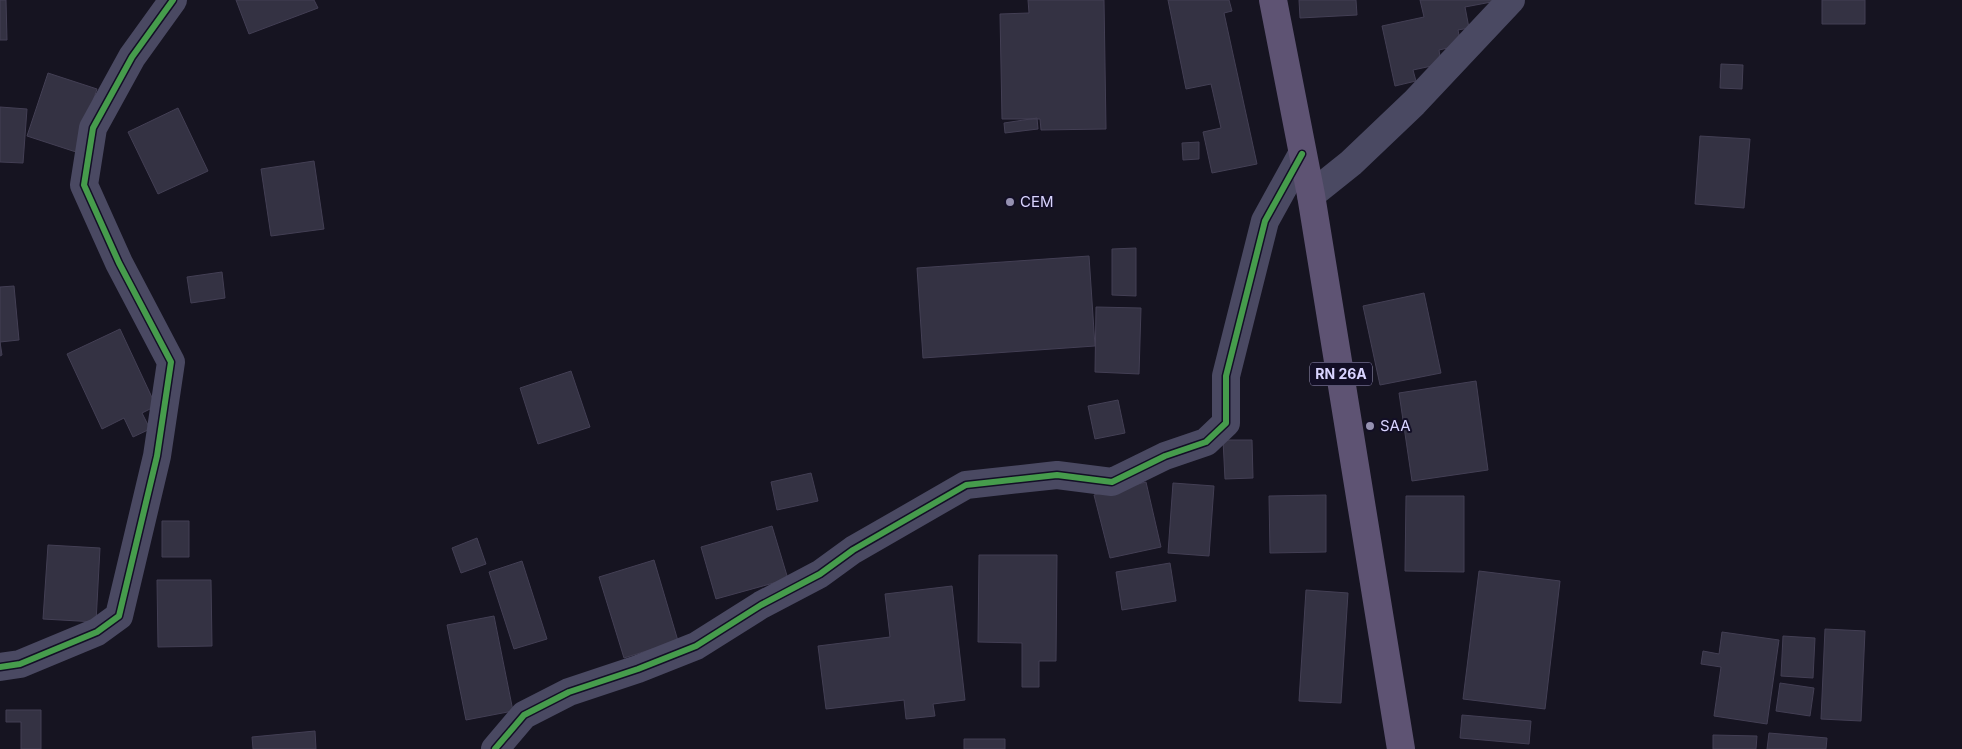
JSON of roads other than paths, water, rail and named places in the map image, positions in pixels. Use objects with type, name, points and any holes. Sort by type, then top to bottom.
[{"type":"main road","name":"RN 26A","points":[[1273,0],[1311,195],[1401,749]]},
{"type":"street","points":[[0,667],[20,664],[89,636],[119,616],[157,456],[171,362],[119,263],[84,185],[93,128],[132,57],[173,0]]},
{"type":"street","points":[[1311,195],[1351,163],[1414,103],[1511,0]]},
{"type":"street","points":[[495,749],[524,715],[569,692],[638,669],[696,646],[762,605],[820,574],[853,550],[966,484],[1057,475],[1112,482],[1166,456],[1206,442],[1226,423],[1226,376],[1265,221],[1302,154]]},
{"type":"place","name":"CEM","points":[[1010,202]]},
{"type":"place","name":"SAA","points":[[1370,426]]}]
